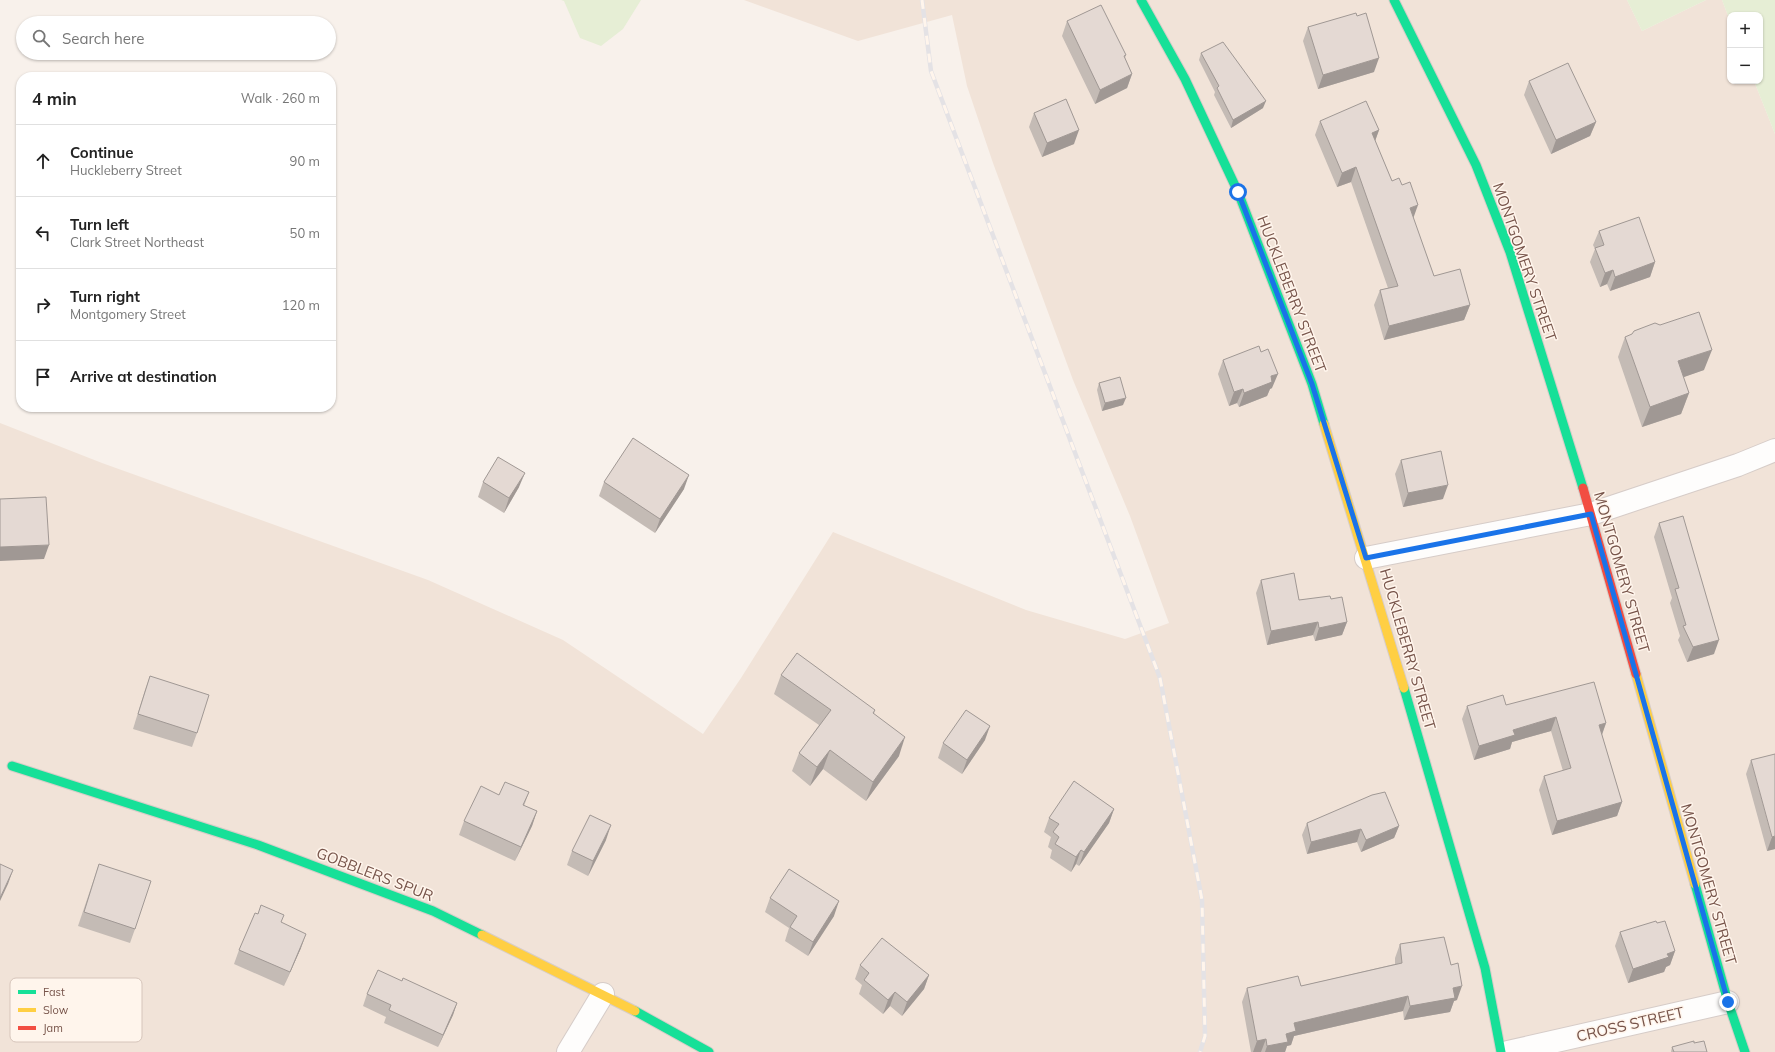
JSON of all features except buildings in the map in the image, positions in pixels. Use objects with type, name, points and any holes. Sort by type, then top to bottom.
[{"type":"street","name":"HUCKLEBERRY STREET","points":[[1141,0],[1186,79],[1238,192],[1312,384],[1366,558],[1485,968],[1501,1052]]},
{"type":"street","name":"MONTGOMERY STREET","points":[[1394,0],[1476,165],[1510,252],[1591,514],[1728,1002],[1745,1052]]},
{"type":"street","points":[[1366,558],[1591,514],[1738,465],[1775,450]]},
{"type":"street","name":"GOBBLERS SPUR","points":[[12,766],[258,845],[433,911],[603,994],[709,1052]]},
{"type":"street","points":[[568,1052],[603,994]]},
{"type":"street","name":"CROSS STREET","points":[[1508,1052],[1728,1002]]},
{"type":"shaded area","points":[[744,0],[1627,0],[1642,31],[1706,0],[1722,0],[1727,13],[1727,84],[1755,84],[1775,134],[1775,1052],[0,1052],[0,423],[102,463],[428,580],[563,640],[703,734],[741,678],[833,532],[1026,610],[1125,639],[1169,623],[1130,516],[1073,380],[993,163],[967,86],[952,15],[858,41]]},
{"type":"green space","points":[[561,0],[641,0],[623,29],[601,46],[580,38],[564,1]]},
{"type":"green space","points":[[1627,0],[1706,0],[1642,31]]},
{"type":"green space","points":[[1722,0],[1775,0],[1775,134],[1755,84],[1763,84],[1763,12],[1727,13]]},
{"type":"railway","points":[[922,0],[931,71],[1160,678],[1202,900],[1205,1036],[1200,1052]]},
{"type":"traffic: fast","points":[[1141,0],[1185,79],[1238,192],[1312,384],[1324,424]]},
{"type":"traffic: fast","points":[[1394,0],[1476,165],[1510,252],[1583,488]]},
{"type":"traffic: fast","points":[[1404,688],[1485,968],[1501,1052]]},
{"type":"traffic: fast","points":[[12,766],[258,845],[433,911],[482,935]]},
{"type":"traffic: fast","points":[[1695,884],[1728,1002],[1745,1052]]},
{"type":"traffic: fast","points":[[635,1011],[709,1052]]},
{"type":"traffic: slow","points":[[1324,424],[1404,688]]},
{"type":"traffic: slow","points":[[1636,674],[1695,884]]},
{"type":"traffic: slow","points":[[482,935],[635,1011]]},
{"type":"traffic: jam","points":[[1583,488],[1636,674]]},
{"type":"route","points":[[1238,192],[1312,384],[1366,558],[1591,514],[1728,1002]]}]
